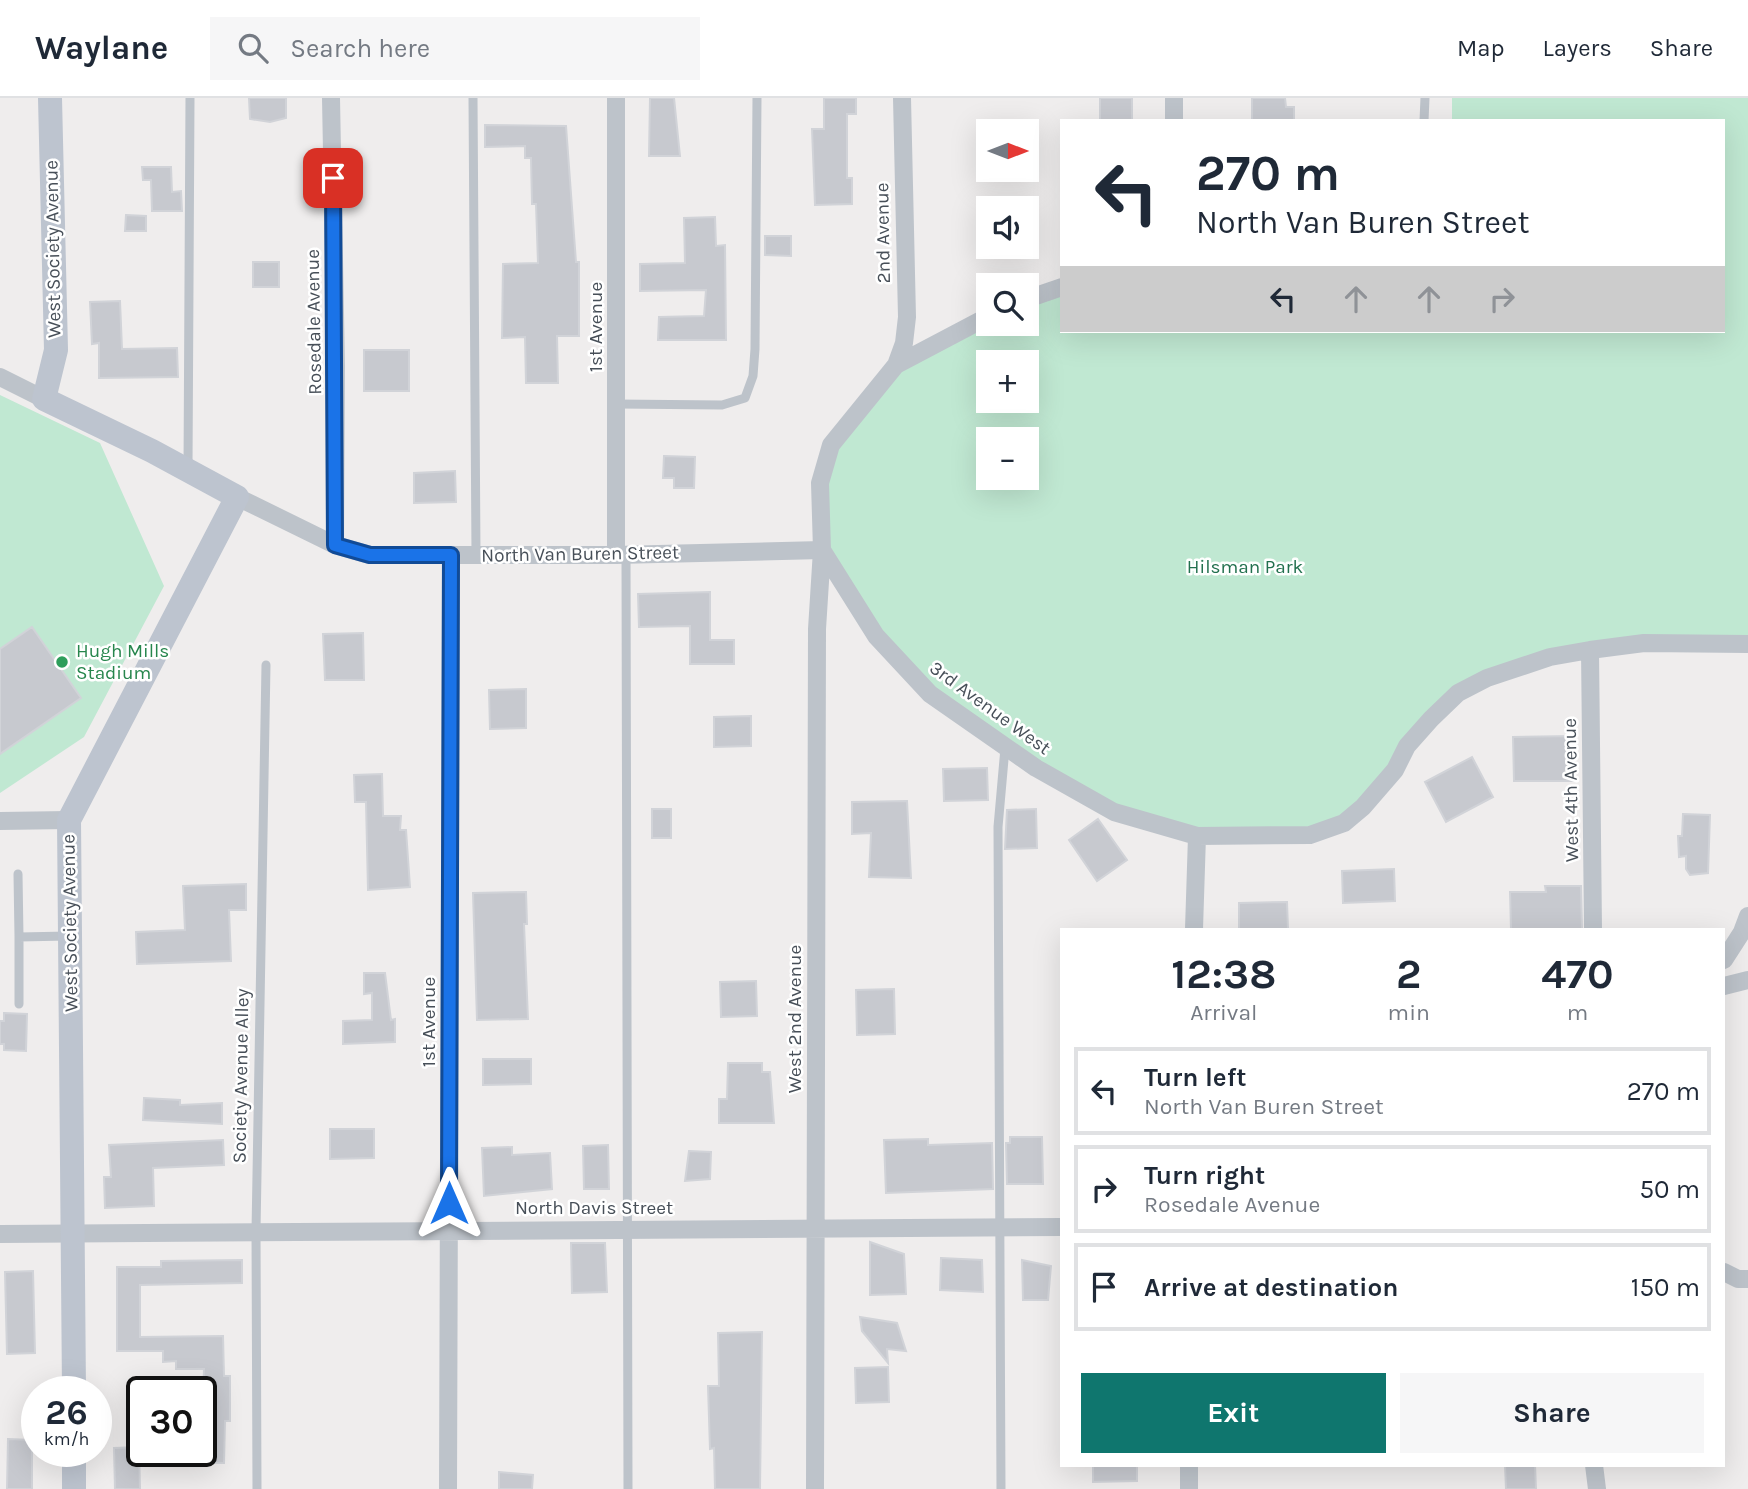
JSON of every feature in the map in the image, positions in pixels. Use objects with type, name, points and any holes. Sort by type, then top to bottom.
[{"type":"street","name":"West Society Avenue","points":[[44,399],[56,350],[50,98]]},
{"type":"street","name":"Rosedale Avenue","points":[[331,98],[336,380],[335,545]]},
{"type":"street","name":"1st Avenue","points":[[616,98],[617,404],[621,555]]},
{"type":"street","name":"2nd Avenue","points":[[896,365],[904,343],[907,317],[902,98]]},
{"type":"street","points":[[1174,98],[1174,119]]},
{"type":"street","points":[[1039,295],[1060,288]]},
{"type":"street","points":[[822,550],[820,483],[831,445],[896,365],[976,323]]},
{"type":"street","name":"North Van Buren Street","points":[[0,377],[335,545],[370,555],[621,555],[822,550]]},
{"type":"street","name":"West Society Avenue","points":[[74,1376],[69,820],[237,497]]},
{"type":"street","name":"3rd Avenue West","points":[[822,550],[876,636],[905,671],[930,694],[1005,748],[1114,812],[1197,836]]},
{"type":"street","name":"West 2nd Avenue","points":[[816,1489],[817,643],[822,550]]},
{"type":"street","name":"1st Avenue","points":[[447,1489],[451,555]]},
{"type":"street","points":[[1194,928],[1197,836],[1310,835],[1335,827],[1363,807],[1395,770],[1407,746],[1458,693],[1518,666],[1590,650],[1644,643],[1748,644]]},
{"type":"street","name":"West 4th Avenue","points":[[1590,650],[1593,928]]},
{"type":"street","points":[[0,821],[69,820]]},
{"type":"street","points":[[1725,958],[1742,932],[1748,916]]},
{"type":"street","points":[[1725,986],[1748,979]]},
{"type":"street","name":"North Davis Street","points":[[0,1234],[1060,1227]]},
{"type":"street","points":[[74,1467],[74,1489]]},
{"type":"street","points":[[1189,1467],[1189,1489]]},
{"type":"street","points":[[1594,1467],[1597,1489]]},
{"type":"lane","points":[[188,470],[190,98]]},
{"type":"lane","points":[[473,98],[475,555]]},
{"type":"lane","points":[[617,404],[722,405],[745,398],[753,376],[755,349],[757,98]]},
{"type":"lane","points":[[1424,98],[1424,119]]},
{"type":"lane","points":[[621,555],[628,1489]]},
{"type":"lane","name":"Society Avenue Alley","points":[[257,1489],[256,1231],[266,664]]},
{"type":"lane","points":[[1001,1489],[998,827],[1005,748]]},
{"type":"lane","points":[[18,874],[19,1004]]},
{"type":"lane","points":[[19,937],[70,936]]},
{"type":"green space","name":"Hilsman Park","points":[[1452,98],[1748,98],[1748,641],[1642,639],[1483,676],[1334,825],[1197,834],[1080,793],[906,669],[826,552],[821,484],[832,446],[892,375],[976,331],[976,336],[1039,336],[1039,297],[1060,289],[1060,333],[1725,333],[1725,119],[1452,119]]},
{"type":"green space","name":"Hugh Mills Stadium","points":[[0,395],[100,443],[164,586],[84,737],[0,793]]},
{"type":"building","points":[[249,98],[286,98],[286,118],[270,122],[250,119]]},
{"type":"building","points":[[650,98],[674,98],[680,156],[649,156]]},
{"type":"building","points":[[824,98],[856,98],[856,114],[847,114],[847,178],[852,178],[852,204],[815,205],[812,129],[824,129]]},
{"type":"building","points":[[1100,98],[1132,98],[1132,119],[1100,119]]},
{"type":"building","points":[[1252,98],[1285,98],[1286,107],[1294,107],[1294,119],[1252,119]]},
{"type":"building","points":[[485,125],[566,126],[576,262],[579,262],[579,336],[557,336],[558,383],[526,383],[525,337],[502,338],[503,264],[538,263],[536,204],[532,204],[531,158],[525,158],[525,146],[485,147]]},
{"type":"building","points":[[142,167],[171,167],[172,192],[181,191],[182,211],[152,211],[151,180],[143,180]]},
{"type":"building","points":[[126,215],[146,216],[146,231],[125,231]]},
{"type":"building","points":[[715,217],[716,246],[725,245],[726,340],[658,340],[659,317],[704,316],[706,290],[640,291],[640,264],[685,263],[684,218]]},
{"type":"building","points":[[765,236],[791,236],[791,256],[765,255]]},
{"type":"building","points":[[253,262],[279,262],[279,287],[253,287]]},
{"type":"building","points":[[120,301],[122,349],[177,348],[178,377],[99,378],[99,343],[92,344],[90,302]]},
{"type":"building","points":[[364,350],[409,350],[409,391],[364,391]]},
{"type":"building","points":[[664,456],[695,457],[694,488],[674,488],[674,478],[663,478]]},
{"type":"building","points":[[455,471],[456,502],[414,503],[414,473]]},
{"type":"building","points":[[710,592],[710,640],[734,640],[734,664],[690,664],[690,626],[639,627],[638,594]]},
{"type":"building","points":[[32,627],[81,698],[0,754],[0,649]]},
{"type":"building","points":[[363,633],[364,680],[325,680],[323,634]]},
{"type":"building","points":[[526,689],[526,728],[490,729],[489,690]]},
{"type":"building","points":[[751,716],[751,746],[714,747],[714,717]]},
{"type":"building","points":[[1574,736],[1575,781],[1514,781],[1513,737]]},
{"type":"building","points":[[1472,757],[1493,797],[1446,822],[1425,782]]},
{"type":"building","points":[[987,768],[988,800],[944,801],[943,769]]},
{"type":"building","points":[[382,774],[383,816],[401,816],[400,830],[406,830],[410,887],[368,890],[366,802],[355,802],[354,775]]},
{"type":"building","points":[[907,801],[911,878],[869,877],[871,833],[852,834],[852,802]]},
{"type":"building","points":[[652,809],[671,809],[671,838],[652,838]]},
{"type":"building","points":[[1036,809],[1037,848],[1005,849],[1007,810]]},
{"type":"building","points":[[1683,814],[1710,815],[1708,873],[1690,875],[1686,869],[1686,856],[1679,857],[1678,836],[1682,836]]},
{"type":"building","points":[[1098,819],[1127,860],[1097,881],[1069,840]]},
{"type":"building","points":[[1394,869],[1395,901],[1343,903],[1342,871]]},
{"type":"building","points":[[246,884],[246,910],[229,910],[231,961],[137,964],[136,932],[185,930],[183,886]]},
{"type":"building","points":[[1545,886],[1581,886],[1582,928],[1511,928],[1510,892],[1546,892]]},
{"type":"building","points":[[526,892],[527,924],[524,924],[528,1019],[477,1020],[473,893]]},
{"type":"building","points":[[1287,902],[1288,928],[1239,928],[1239,903]]},
{"type":"building","points":[[364,973],[385,973],[391,1020],[395,1019],[395,1042],[343,1044],[343,1021],[372,1020],[372,993],[364,994]]},
{"type":"building","points":[[756,981],[757,1016],[721,1017],[720,982]]},
{"type":"building","points":[[894,989],[895,1034],[857,1035],[856,990]]},
{"type":"building","points":[[4,1013],[27,1014],[26,1051],[4,1050],[4,1044],[0,1044],[0,1021],[4,1021]]},
{"type":"building","points":[[483,1059],[531,1059],[531,1084],[483,1085]]},
{"type":"building","points":[[728,1063],[762,1063],[762,1072],[770,1072],[774,1123],[719,1123],[719,1099],[727,1099]]},
{"type":"building","points":[[144,1098],[180,1100],[180,1105],[222,1103],[222,1124],[143,1120]]},
{"type":"building","points":[[330,1129],[374,1129],[374,1158],[330,1159]]},
{"type":"building","points":[[1010,1137],[1042,1137],[1043,1184],[1007,1184],[1006,1143],[1010,1143]]},
{"type":"building","points":[[928,1139],[928,1145],[992,1143],[993,1189],[886,1193],[884,1140]]},
{"type":"building","points":[[223,1140],[224,1165],[153,1168],[154,1206],[105,1208],[104,1177],[111,1177],[109,1145]]},
{"type":"building","points":[[608,1145],[609,1189],[584,1189],[583,1146]]},
{"type":"building","points":[[512,1147],[512,1155],[550,1153],[552,1189],[484,1196],[482,1148]]},
{"type":"building","points":[[689,1151],[711,1152],[710,1179],[685,1181]]},
{"type":"building","points":[[870,1242],[904,1254],[906,1294],[870,1295]]},
{"type":"building","points":[[571,1243],[605,1243],[607,1292],[572,1293]]},
{"type":"building","points":[[941,1258],[982,1260],[983,1292],[940,1290]]},
{"type":"building","points":[[242,1260],[242,1283],[140,1285],[140,1337],[223,1336],[224,1376],[230,1376],[230,1421],[225,1421],[224,1463],[217,1463],[217,1376],[204,1376],[204,1369],[176,1369],[176,1361],[163,1362],[163,1351],[117,1351],[117,1267],[161,1267],[161,1261]]},
{"type":"building","points":[[1022,1260],[1051,1266],[1048,1300],[1023,1300]]},
{"type":"building","points":[[33,1271],[35,1353],[7,1354],[5,1272]]},
{"type":"building","points":[[860,1317],[897,1323],[906,1351],[887,1349],[888,1363],[862,1331]]},
{"type":"building","points":[[762,1332],[760,1489],[715,1489],[714,1448],[710,1449],[708,1386],[719,1386],[718,1333]]},
{"type":"building","points":[[888,1367],[889,1402],[856,1403],[855,1368]]},
{"type":"building","points":[[8,1439],[21,1440],[21,1467],[32,1467],[32,1489],[7,1489]]},
{"type":"building","points":[[114,1448],[126,1448],[126,1467],[139,1467],[140,1489],[115,1489]]},
{"type":"building","points":[[1093,1467],[1137,1467],[1137,1481],[1093,1482]]},
{"type":"building","points":[[1505,1467],[1535,1467],[1536,1489],[1506,1489]]},
{"type":"building","points":[[499,1472],[533,1475],[532,1489],[499,1489]]},
{"type":"place","name":"Hugh Mills Stadium","points":[[62,662]]},
{"type":"route","points":[[333,178],[335,545],[370,555],[451,555],[449,1203]]}]
